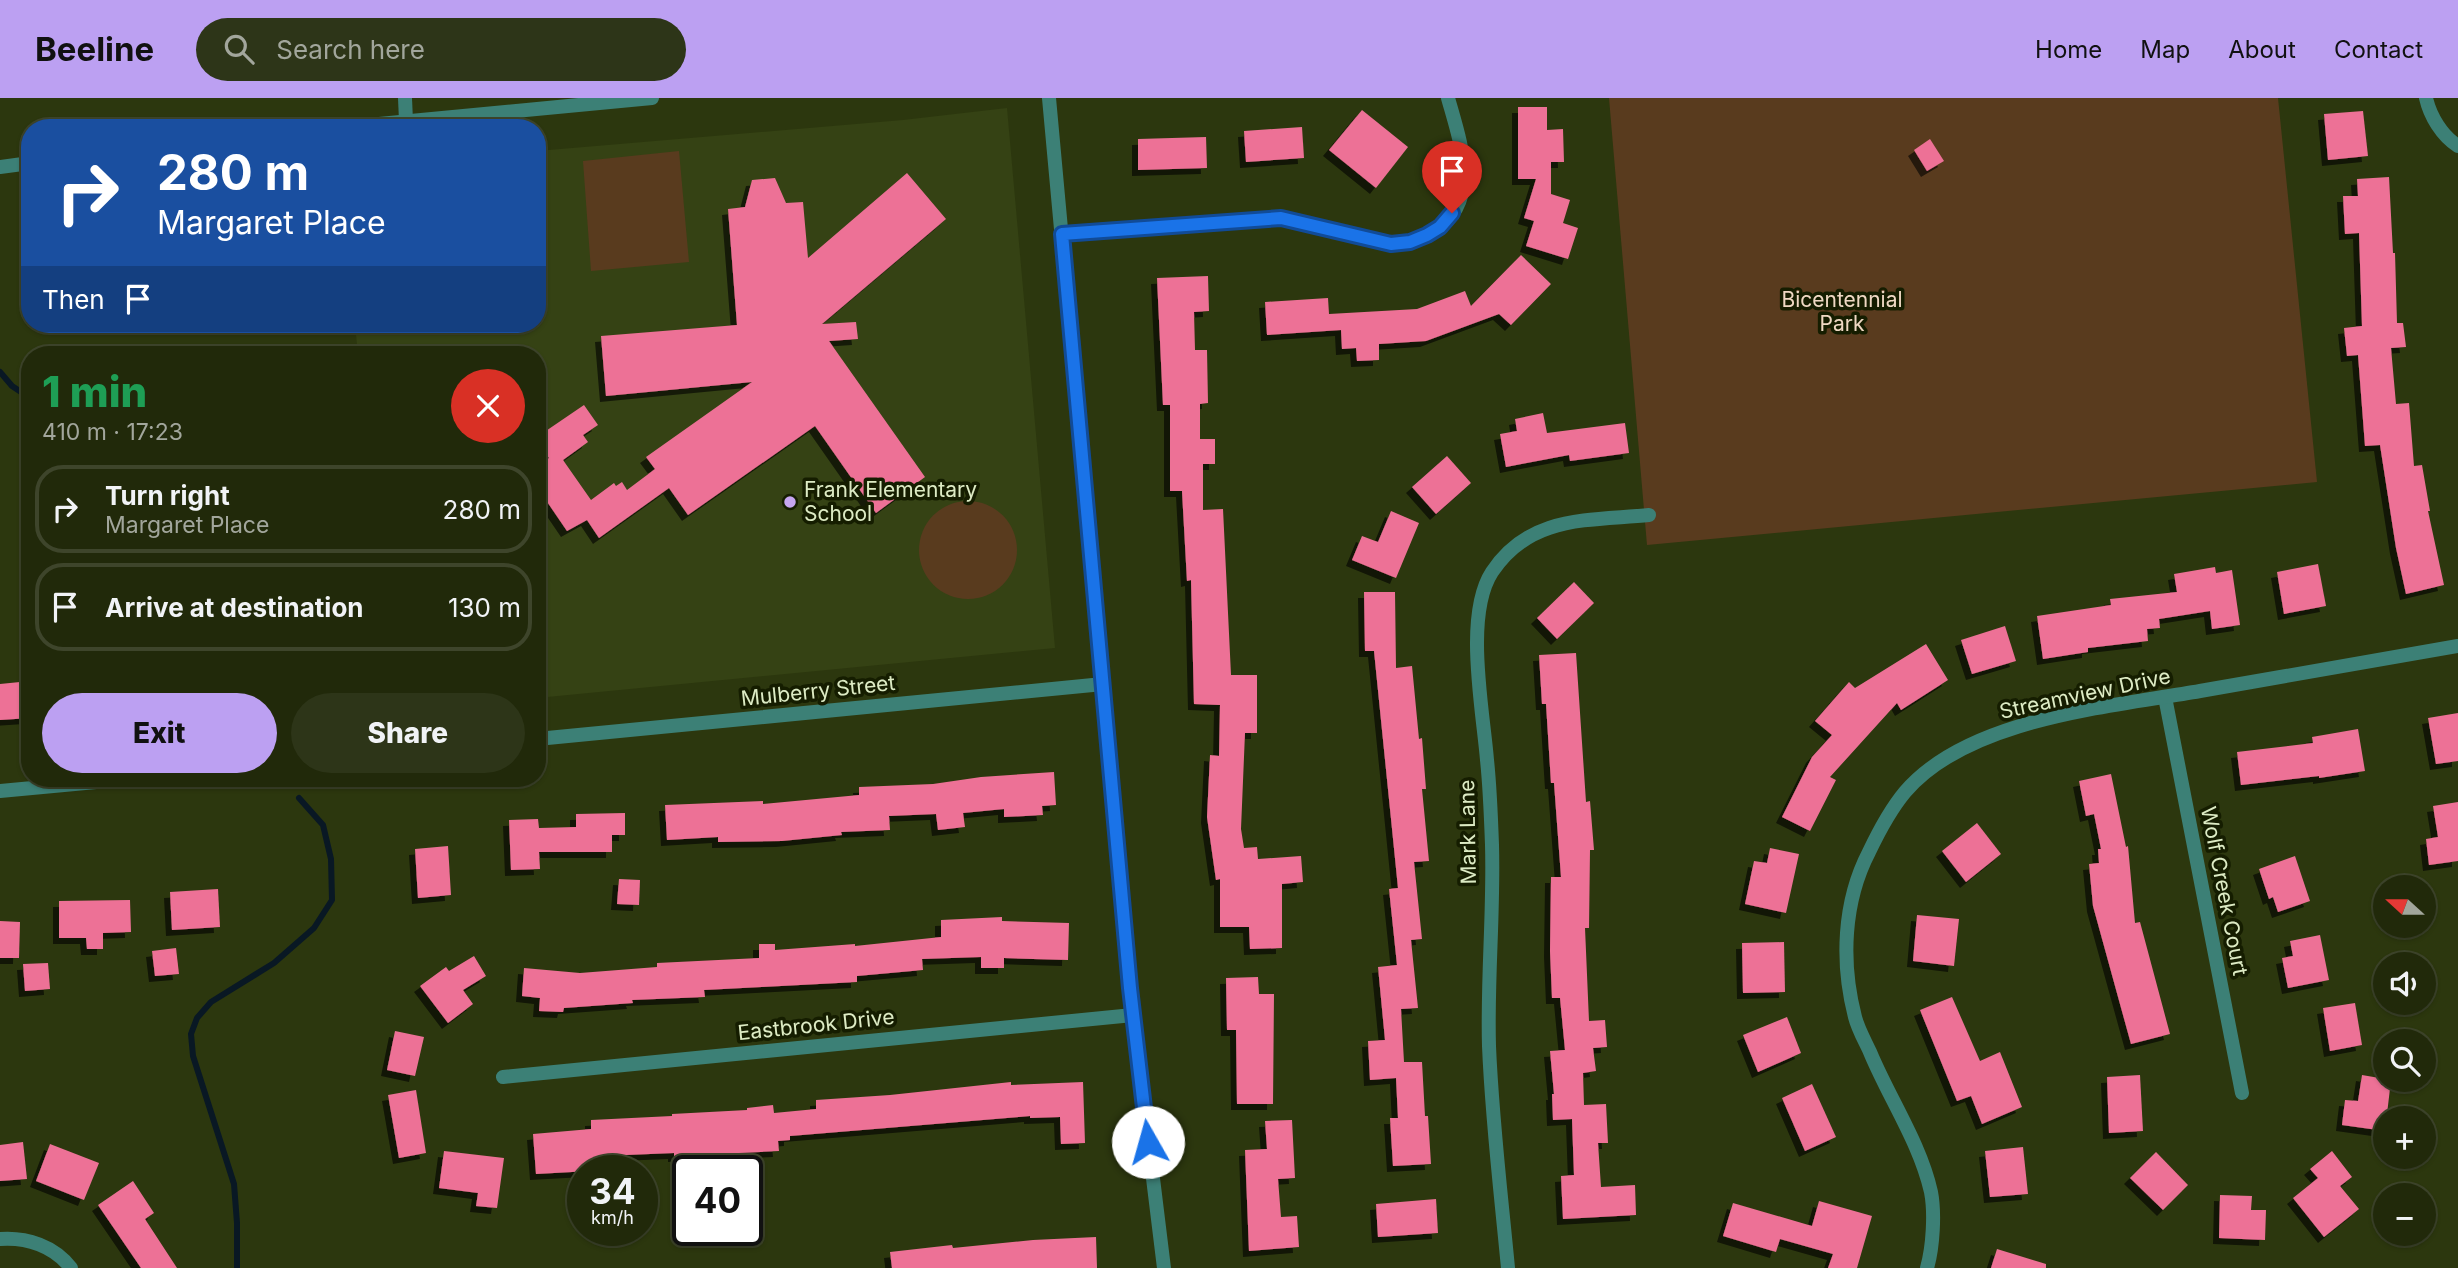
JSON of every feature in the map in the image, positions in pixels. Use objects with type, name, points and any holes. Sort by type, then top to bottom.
[{"type":"street","points":[[405,98],[406,119]]},
{"type":"street","points":[[427,119],[652,98]]},
{"type":"street","points":[[1049,98],[1133,1015],[1164,1268]]},
{"type":"street","points":[[1062,234],[1281,218],[1373,241],[1391,244],[1410,242],[1440,227],[1452,213],[1461,195],[1464,162],[1448,98]]},
{"type":"street","points":[[2426,98],[2428,107],[2439,125],[2450,141],[2458,146]]},
{"type":"street","points":[[0,167],[21,164]]},
{"type":"street","name":"Mark Lane","points":[[1508,1268],[1489,1045],[1492,848],[1478,652],[1480,604],[1491,574],[1506,553],[1534,532],[1550,527],[1649,515]]},
{"type":"street","name":"Streamview Drive","points":[[1927,1268],[1932,1250],[1931,1194],[1917,1153],[1856,1020],[1849,990],[1846,928],[1851,898],[1861,868],[1888,815],[1907,789],[1932,768],[1959,751],[2018,726],[2082,712],[2458,646]]},
{"type":"street","name":"Mulberry Street","points":[[546,739],[1103,684]]},
{"type":"street","name":"Wolf Creek Court","points":[[2165,697],[2242,1093]]},
{"type":"street","points":[[0,791],[43,787]]},
{"type":"street","name":"Eastbrook Drive","points":[[503,1077],[1133,1015]]},
{"type":"street","points":[[0,1239],[35,1243],[64,1259],[71,1268]]},
{"type":"shaded area","name":"Frank Elementary School","points":[[1007,108],[1055,648],[546,697],[546,346],[357,346],[356,333],[546,333],[546,150],[903,120]]},
{"type":"green space","name":"Bicentennial Park","points":[[1609,98],[2278,98],[2317,482],[1647,545]]},
{"type":"green space","points":[[679,151],[689,262],[591,271],[583,161]]},
{"type":"green space","points":[[958,501],[978,501],[1003,515],[1014,531],[1017,550],[1014,569],[1003,585],[978,599],[958,599],[941,591],[927,577],[919,560],[919,540],[927,523],[941,509]]},
{"type":"building","points":[[1518,107],[1547,107],[1547,130],[1563,129],[1564,162],[1551,162],[1551,194],[1570,200],[1563,223],[1578,228],[1568,259],[1526,246],[1534,221],[1524,218],[1536,179],[1518,179]]},
{"type":"building","points":[[1362,110],[1408,147],[1376,188],[1329,150]]},
{"type":"building","points":[[2363,111],[2368,156],[2328,160],[2324,114]]},
{"type":"building","points":[[1302,127],[1304,158],[1246,162],[1244,131]]},
{"type":"building","points":[[1206,137],[1207,168],[1138,170],[1138,139]]},
{"type":"building","points":[[1930,139],[1944,161],[1927,171],[1914,150]]},
{"type":"building","name":"Frank Elementary School","points":[[907,173],[946,219],[822,324],[856,322],[858,339],[829,341],[925,477],[876,513],[815,426],[688,515],[669,488],[599,538],[587,520],[567,531],[546,500],[546,460],[549,458],[546,454],[546,431],[584,405],[598,425],[583,435],[588,442],[563,460],[591,500],[614,483],[616,486],[622,482],[627,490],[655,469],[646,457],[752,382],[606,396],[601,336],[737,325],[728,209],[745,207],[752,180],[775,178],[786,203],[803,202],[808,258]]},
{"type":"building","points":[[2389,177],[2397,323],[2403,323],[2406,347],[2391,348],[2396,404],[2409,403],[2414,466],[2422,465],[2428,511],[2444,585],[2406,594],[2380,445],[2365,446],[2358,355],[2347,356],[2344,328],[2362,326],[2359,233],[2345,234],[2343,196],[2358,196],[2357,179]]},
{"type":"building","points":[[1521,255],[1551,284],[1511,325],[1499,314],[1426,341],[1379,344],[1379,360],[1357,361],[1356,348],[1342,349],[1341,330],[1267,335],[1265,302],[1328,298],[1329,314],[1417,309],[1465,291],[1471,306]]},
{"type":"building","points":[[1208,276],[1209,311],[1194,312],[1195,350],[1207,350],[1208,403],[1200,404],[1200,439],[1215,439],[1215,464],[1203,464],[1203,510],[1223,509],[1231,675],[1257,675],[1257,733],[1245,733],[1241,829],[1244,848],[1257,847],[1258,859],[1301,856],[1303,882],[1282,884],[1282,948],[1250,949],[1249,927],[1220,927],[1220,879],[1216,880],[1207,817],[1210,755],[1219,756],[1220,705],[1194,704],[1191,580],[1187,581],[1182,491],[1170,491],[1170,405],[1163,405],[1157,278]]},
{"type":"building","points":[[1543,413],[1547,433],[1625,423],[1629,453],[1570,461],[1569,455],[1506,467],[1500,434],[1517,431],[1515,419]]},
{"type":"building","points":[[1447,456],[1471,483],[1436,514],[1412,487]]},
{"type":"building","points":[[1391,511],[1419,523],[1396,578],[1352,560],[1362,536],[1378,542]]},
{"type":"building","points":[[2318,564],[2326,606],[2284,614],[2277,572]]},
{"type":"building","points":[[2215,567],[2216,573],[2232,570],[2240,625],[2212,629],[2210,611],[2159,619],[2160,628],[2147,629],[2148,641],[2088,648],[2088,652],[2043,659],[2037,616],[2111,605],[2110,599],[2177,592],[2174,574]]},
{"type":"building","points":[[1574,582],[1594,603],[1557,639],[1537,618]]},
{"type":"building","points":[[1364,592],[1395,592],[1396,668],[1412,666],[1419,739],[1422,738],[1426,789],[1422,789],[1429,861],[1414,862],[1422,939],[1411,940],[1418,1008],[1401,1009],[1404,1062],[1422,1062],[1431,1164],[1393,1166],[1390,1118],[1398,1118],[1396,1078],[1370,1080],[1368,1041],[1385,1040],[1378,967],[1397,965],[1389,889],[1398,888],[1374,651],[1365,651]]},
{"type":"building","points":[[2005,626],[2016,661],[1972,674],[1961,640]]},
{"type":"building","points":[[1926,644],[1948,680],[1901,710],[1897,703],[1830,777],[1836,780],[1810,831],[1782,817],[1812,757],[1832,735],[1815,721],[1849,682],[1855,688]]},
{"type":"building","points":[[1576,653],[1586,802],[1590,801],[1594,850],[1590,850],[1589,928],[1585,928],[1589,1021],[1605,1020],[1607,1047],[1593,1048],[1596,1071],[1583,1073],[1584,1105],[1606,1104],[1608,1143],[1598,1143],[1601,1187],[1635,1185],[1636,1215],[1563,1219],[1561,1176],[1574,1175],[1572,1119],[1553,1120],[1554,1094],[1550,1051],[1565,1050],[1560,998],[1552,998],[1551,877],[1561,877],[1554,783],[1551,783],[1546,704],[1542,704],[1539,655]]},
{"type":"building","points":[[21,682],[21,719],[0,720],[0,684]]},
{"type":"building","points":[[2458,713],[2458,761],[2436,764],[2428,718]]},
{"type":"building","points":[[2358,729],[2365,771],[2241,785],[2237,752],[2313,743],[2312,737]]},
{"type":"building","points":[[1054,772],[1056,805],[1042,806],[1043,815],[1004,817],[1004,809],[963,813],[965,827],[938,830],[936,814],[889,816],[890,830],[841,832],[842,835],[782,841],[718,842],[718,837],[667,840],[665,805],[763,801],[763,804],[859,795],[859,787],[933,784],[981,777]]},
{"type":"building","points":[[2111,774],[2126,847],[2128,846],[2135,923],[2140,922],[2170,1034],[2131,1044],[2093,906],[2089,864],[2099,863],[2098,849],[2101,849],[2094,814],[2086,816],[2079,781]]},
{"type":"building","points":[[2458,802],[2458,861],[2429,865],[2426,839],[2438,837],[2433,806]]},
{"type":"building","points":[[625,813],[625,835],[612,835],[612,852],[539,852],[540,869],[511,870],[509,820],[538,819],[539,828],[576,827],[576,814]]},
{"type":"building","points":[[1977,823],[2001,854],[1966,882],[1942,851]]},
{"type":"building","points":[[448,846],[451,895],[418,898],[415,849]]},
{"type":"building","points":[[1770,848],[1799,854],[1786,913],[1745,904],[1754,861],[1767,863]]},
{"type":"building","points":[[2295,856],[2310,901],[2278,912],[2273,897],[2269,899],[2259,869]]},
{"type":"building","points":[[619,879],[640,880],[639,905],[617,904]]},
{"type":"building","points":[[218,889],[220,927],[172,930],[170,892]]},
{"type":"building","points":[[130,900],[131,932],[103,933],[103,949],[87,949],[86,938],[59,938],[59,901]]},
{"type":"building","points":[[1917,915],[1959,919],[1954,966],[1913,961]]},
{"type":"building","points":[[1002,917],[1002,921],[1069,923],[1068,960],[1004,958],[1004,968],[981,968],[981,957],[922,959],[923,970],[857,976],[857,982],[704,990],[705,997],[632,1000],[633,1003],[564,1008],[563,1012],[539,1011],[540,998],[522,996],[524,968],[580,973],[657,967],[657,963],[759,958],[759,944],[775,944],[775,950],[855,946],[941,937],[941,920]]},
{"type":"building","points":[[0,921],[20,922],[19,958],[0,958]]},
{"type":"building","points":[[2320,935],[2329,980],[2288,988],[2282,958],[2293,956],[2290,941]]},
{"type":"building","points":[[1784,942],[1785,992],[1743,993],[1742,943]]},
{"type":"building","points":[[176,948],[179,974],[155,976],[152,951]]},
{"type":"building","points":[[474,956],[486,976],[463,990],[473,1004],[448,1023],[420,986],[446,967],[449,971]]},
{"type":"building","points":[[48,963],[50,989],[25,991],[23,964]]},
{"type":"building","points":[[1258,977],[1259,994],[1274,994],[1273,1104],[1237,1104],[1236,1030],[1227,1030],[1226,978]]},
{"type":"building","points":[[1952,997],[1980,1061],[2000,1052],[2022,1107],[1982,1124],[1971,1096],[1957,1101],[1920,1010]]},
{"type":"building","points":[[2355,1003],[2362,1045],[2330,1051],[2323,1008]]},
{"type":"building","points":[[1787,1017],[1801,1053],[1758,1072],[1743,1035]]},
{"type":"building","points":[[395,1031],[424,1037],[415,1076],[387,1070]]},
{"type":"building","points":[[2140,1075],[2143,1131],[2109,1133],[2107,1077]]},
{"type":"building","points":[[2362,1075],[2373,1077],[2373,1092],[2390,1092],[2388,1106],[2373,1106],[2373,1129],[2342,1125],[2345,1100],[2358,1101]]},
{"type":"building","points":[[1011,1082],[1011,1085],[1083,1082],[1085,1143],[1061,1144],[1060,1117],[1030,1116],[790,1136],[790,1140],[778,1141],[779,1151],[695,1155],[567,1155],[567,1172],[536,1174],[533,1134],[591,1129],[591,1120],[747,1110],[773,1105],[774,1113],[816,1109],[816,1100]]},
{"type":"building","points":[[1812,1084],[1836,1137],[1805,1151],[1782,1098]]},
{"type":"building","points":[[416,1090],[426,1153],[399,1158],[388,1095]]},
{"type":"building","points":[[1292,1120],[1295,1178],[1278,1179],[1281,1217],[1297,1216],[1299,1247],[1249,1251],[1245,1150],[1267,1149],[1265,1121]]},
{"type":"building","points":[[23,1142],[27,1179],[0,1181],[0,1145]]},
{"type":"building","points":[[50,1144],[99,1163],[84,1200],[36,1181]]},
{"type":"building","points":[[2023,1147],[2028,1194],[1990,1197],[1985,1151]]},
{"type":"building","points":[[444,1151],[504,1158],[497,1208],[476,1206],[478,1193],[439,1188]]},
{"type":"building","points":[[2332,1151],[2352,1177],[2340,1186],[2359,1209],[2324,1237],[2293,1198],[2318,1178],[2310,1169]]},
{"type":"building","points":[[2156,1152],[2188,1185],[2163,1210],[2130,1178]]},
{"type":"building","points":[[133,1181],[154,1213],[145,1219],[177,1268],[141,1268],[98,1205]]},
{"type":"building","points":[[2220,1195],[2252,1196],[2251,1210],[2266,1210],[2265,1240],[2219,1238]]},
{"type":"building","points":[[1436,1199],[1438,1233],[1378,1237],[1376,1204]]},
{"type":"building","points":[[1819,1201],[1872,1216],[1857,1268],[1828,1268],[1833,1254],[1780,1239],[1776,1252],[1723,1236],[1733,1203],[1812,1226]]},
{"type":"building","points":[[1096,1237],[1097,1268],[892,1268],[890,1252],[952,1245],[953,1248]]},
{"type":"building","points":[[1997,1249],[2046,1264],[2046,1268],[1991,1268]]},
{"type":"waterway","points":[[0,372],[21,392]]},
{"type":"waterway","points":[[237,1268],[234,1184],[193,1056],[191,1034],[197,1018],[211,1002],[274,963],[314,928],[332,900],[331,859],[323,825],[299,798]]},
{"type":"place","name":"Frank Elementary School","points":[[790,502]]},
{"type":"route","points":[[1148,1142],[1130,988],[1062,234],[1281,218],[1391,244],[1410,242],[1427,235],[1440,227],[1452,213]]}]
